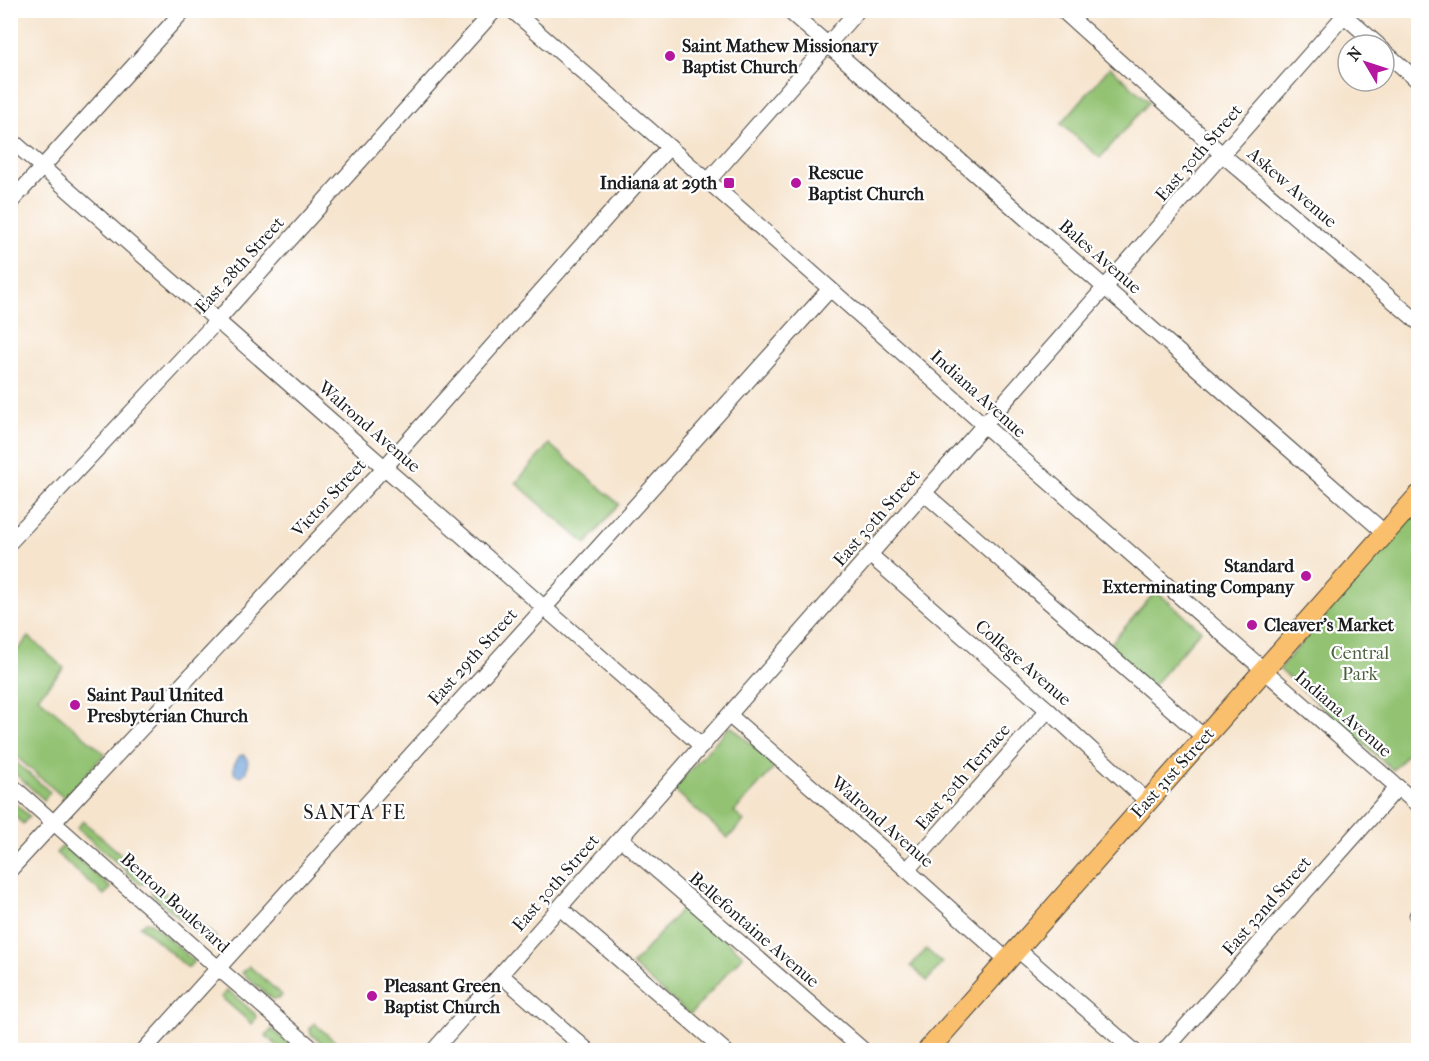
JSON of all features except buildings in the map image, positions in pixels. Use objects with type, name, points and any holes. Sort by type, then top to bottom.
[{"type":"main road","name":"East 31st Street","points":[[928,1050],[1419,496]]},
{"type":"street","points":[[10,203],[44,168],[184,10]]},
{"type":"street","name":"East 28th Street","points":[[10,542],[217,321],[495,10]]},
{"type":"street","name":"Indiana Avenue","points":[[512,10],[1419,805]]},
{"type":"street","name":"Bales Avenue","points":[[788,10],[1386,534]]},
{"type":"street","points":[[708,181],[858,10]]},
{"type":"street","name":"Askew Avenue","points":[[1062,10],[1223,155],[1419,322]]},
{"type":"street","points":[[1344,12],[1366,33]]},
{"type":"street","name":"East 30th Street","points":[[434,1050],[1106,289],[1344,12]]},
{"type":"street","points":[[1396,61],[1419,81]]},
{"type":"street","name":"Walrond Avenue","points":[[10,139],[702,746]]},
{"type":"street","name":"Victor Street","points":[[10,870],[385,467],[669,147]]},
{"type":"street","name":"East 29th Street","points":[[144,1050],[830,289]]},
{"type":"street","points":[[924,493],[1205,738]]},
{"type":"street","name":"College Avenue","points":[[870,555],[1048,710],[1148,802]]},
{"type":"street","name":"East 30th Terrace","points":[[907,870],[1048,710]]},
{"type":"street","name":"Walrond Avenue","points":[[730,716],[907,870],[1133,1050]]},
{"type":"street","name":"Benton Boulevard","points":[[10,784],[314,1050]]},
{"type":"street","name":"East 32nd Street","points":[[1165,1050],[1398,787]]},
{"type":"street","name":"Bellefontaine Avenue","points":[[621,839],[862,1050]]},
{"type":"street","points":[[560,908],[724,1050]]},
{"type":"street","points":[[501,975],[587,1050]]},
{"type":"path","points":[[1419,521],[1417,532],[1419,541]]},
{"type":"green space","points":[[1110,67],[1149,102],[1100,158],[1061,124]]},
{"type":"green space","points":[[549,444],[619,504],[586,544],[516,483]]},
{"type":"green space","name":"Central Park","points":[[1418,509],[1418,742],[1393,770],[1279,669]]},
{"type":"green space","points":[[1156,591],[1201,630],[1151,688],[1106,649]]},
{"type":"green space","points":[[29,637],[64,668],[38,697],[105,754],[64,798],[11,752],[11,657]]},
{"type":"green space","points":[[731,727],[776,766],[734,812],[744,821],[728,838],[673,789]]},
{"type":"green space","points":[[11,758],[50,792],[44,800],[11,770]]},
{"type":"green space","points":[[11,800],[29,816],[23,824],[11,813]]},
{"type":"green space","points":[[83,821],[131,863],[125,870],[77,828]]},
{"type":"green space","points":[[63,846],[111,888],[104,895],[56,853]]},
{"type":"green space","points":[[133,865],[151,880],[147,884],[140,884],[126,872]]},
{"type":"green space","points":[[155,884],[216,937],[210,945],[152,894],[151,889]]},
{"type":"green space","points":[[685,905],[743,955],[690,1015],[632,965]]},
{"type":"green space","points":[[146,922],[151,923],[194,961],[188,968],[140,926]]},
{"type":"green space","points":[[926,949],[942,963],[927,981],[911,966]]},
{"type":"green space","points":[[249,966],[282,995],[279,999],[272,999],[242,973]]},
{"type":"green space","points":[[228,990],[255,1014],[256,1018],[252,1024],[221,997]]},
{"type":"green space","points":[[314,1023],[338,1044],[333,1050],[311,1034],[310,1029]]},
{"type":"green space","points":[[272,1029],[290,1045],[289,1050],[282,1050],[266,1036]]},
{"type":"water","points":[[242,755],[248,760],[246,772],[240,777],[234,773],[234,768],[236,760]]},
{"type":"place","name":"Saint Mathew Missionary Baptist Church","points":[[670,56]]},
{"type":"place","name":"Indiana at 29th","points":[[729,183]]},
{"type":"place","name":"Rescue Baptist Church","points":[[796,183]]},
{"type":"place","name":"Standard Exterminating Company","points":[[1306,576]]},
{"type":"place","name":"Cleaver's Market","points":[[1252,625]]},
{"type":"place","name":"Saint Paul United Presbyterian Church","points":[[75,705]]},
{"type":"place","name":"Pleasant Green Baptist Church","points":[[372,996]]},
{"type":"district","name":"SANTA FE","points":[[355,812]]}]
